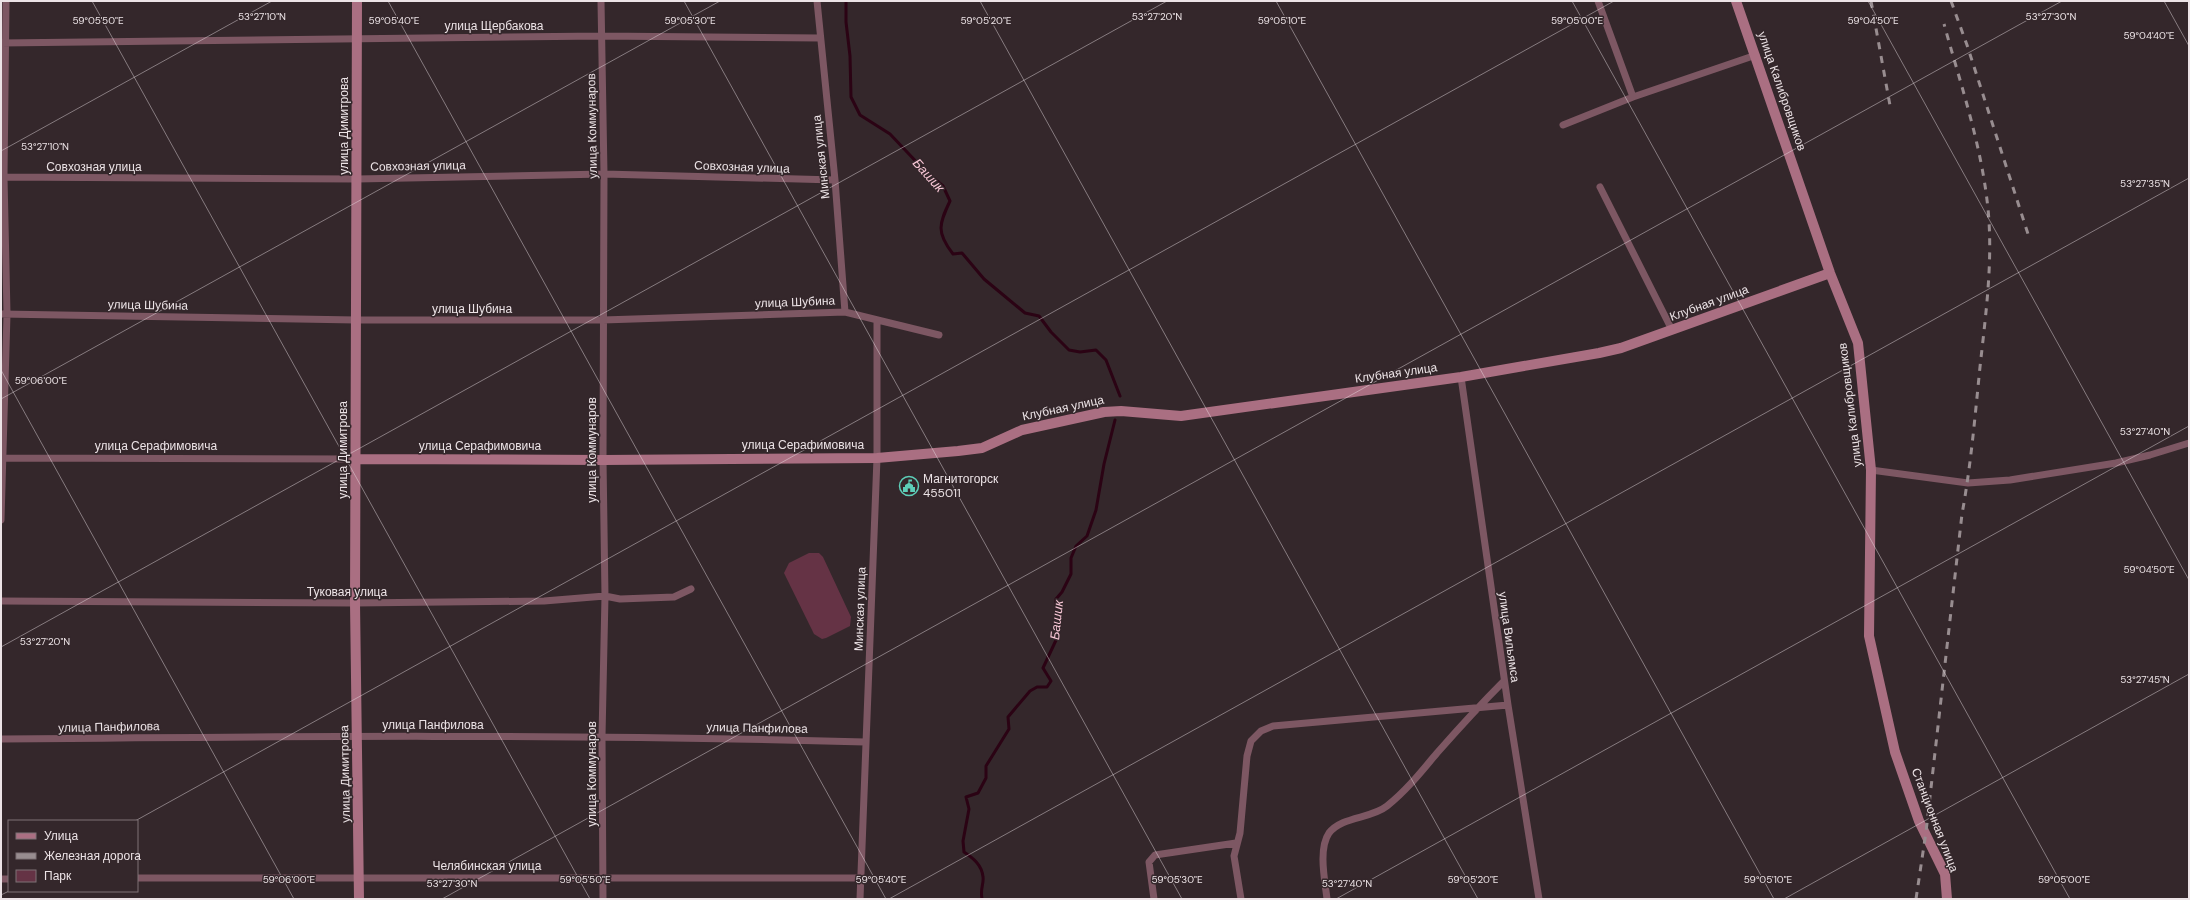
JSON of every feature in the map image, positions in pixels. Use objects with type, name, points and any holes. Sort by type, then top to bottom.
[{"type":"street","points":[[1,520],[4,314],[2,177],[6,1]]},
{"type":"street","name":"улица Димитрова","points":[[357,1],[357,459],[355,603],[359,899]]},
{"type":"street","name":"улица Коммунаров","points":[[601,1],[604,174],[603,460],[605,596],[602,736],[603,899]]},
{"type":"street","name":"Минская улица","points":[[817,1],[835,180],[845,312]]},
{"type":"street","points":[[1598,1],[1633,97]]},
{"type":"street","name":"улица Калибровщиков","points":[[1736,1],[1756,54],[1830,273],[1858,343],[1871,470],[1869,636],[1895,752]]},
{"type":"street","name":"улица Щербакова","points":[[4,43],[601,36],[820,38]]},
{"type":"street","points":[[1563,125],[1633,97],[1756,54]]},
{"type":"street","name":"Совхозная улица","points":[[2,177],[357,179],[604,174],[835,180]]},
{"type":"street","points":[[1600,187],[1672,330]]},
{"type":"street","name":"Клубная улица","points":[[958,451],[982,448],[1022,430],[1104,412],[1122,411],[1181,416],[1461,377],[1621,348],[1830,273]]},
{"type":"street","name":"улица Шубина","points":[[4,314],[356,320],[603,320],[845,312],[939,335]]},
{"type":"street","name":"Минская улица","points":[[860,899],[877,458],[877,320]]},
{"type":"street","name":"улица Вильямса","points":[[1461,377],[1504,682],[1539,899]]},
{"type":"street","points":[[1871,470],[1968,483],[2010,480],[2116,463],[2150,455],[2189,443]]},
{"type":"street","name":"улица Серафимовича","points":[[2,458],[603,460],[877,458],[958,451]]},
{"type":"street","name":"Туковая улица","points":[[1,601],[355,603],[536,601],[605,596],[620,599],[674,597],[691,589]]},
{"type":"street","points":[[1327,899],[1323,868],[1325,844],[1329,833],[1339,825],[1386,807],[1407,788],[1476,708],[1504,682]]},
{"type":"street","points":[[1241,899],[1234,856],[1236,843],[1240,834],[1247,756],[1251,741],[1261,731],[1273,726],[1508,705]]},
{"type":"street","name":"улица Панфилова","points":[[1,739],[357,736],[602,736],[865,742]]},
{"type":"street","name":"Станционная улица","points":[[1895,752],[1920,821],[1945,874],[1946,899]]},
{"type":"street","points":[[1154,899],[1149,862],[1154,855],[1236,843]]},
{"type":"street","name":"Челябинская улица","points":[[138,878],[861,878]]},
{"type":"green space","points":[[809,553],[819,553],[823,557],[851,617],[850,626],[822,639],[814,634],[784,573],[789,563]]},
{"type":"waterway","name":"Башик","points":[[846,1],[851,97],[860,115],[890,134],[925,171],[943,186],[950,201],[943,216],[941,228],[944,240],[953,254],[962,253],[984,279],[1025,313],[1039,316],[1051,332],[1069,350],[1080,352],[1096,350],[1106,360],[1120,396]]},
{"type":"waterway","name":"Башик","points":[[982,899],[981,892],[983,880],[981,869],[974,859],[964,852],[963,841],[969,809],[966,797],[978,793],[986,778],[986,766],[1009,729],[1008,717],[1030,691],[1037,687],[1047,687],[1051,681],[1043,668],[1057,638],[1056,599],[1062,592],[1071,574],[1071,558],[1076,546],[1087,536],[1096,510],[1104,464],[1115,420]]},
{"type":"railway","points":[[1871,1],[1891,111]]},
{"type":"railway","points":[[1951,1],[1967,45],[2029,237]]},
{"type":"railway","points":[[1916,899],[1926,832],[1962,514],[1968,477],[1987,304],[1990,242],[1987,200],[1980,156],[1944,24]]},
{"type":"place","name":"Магнитогорск 455011","points":[[909,486]]}]
